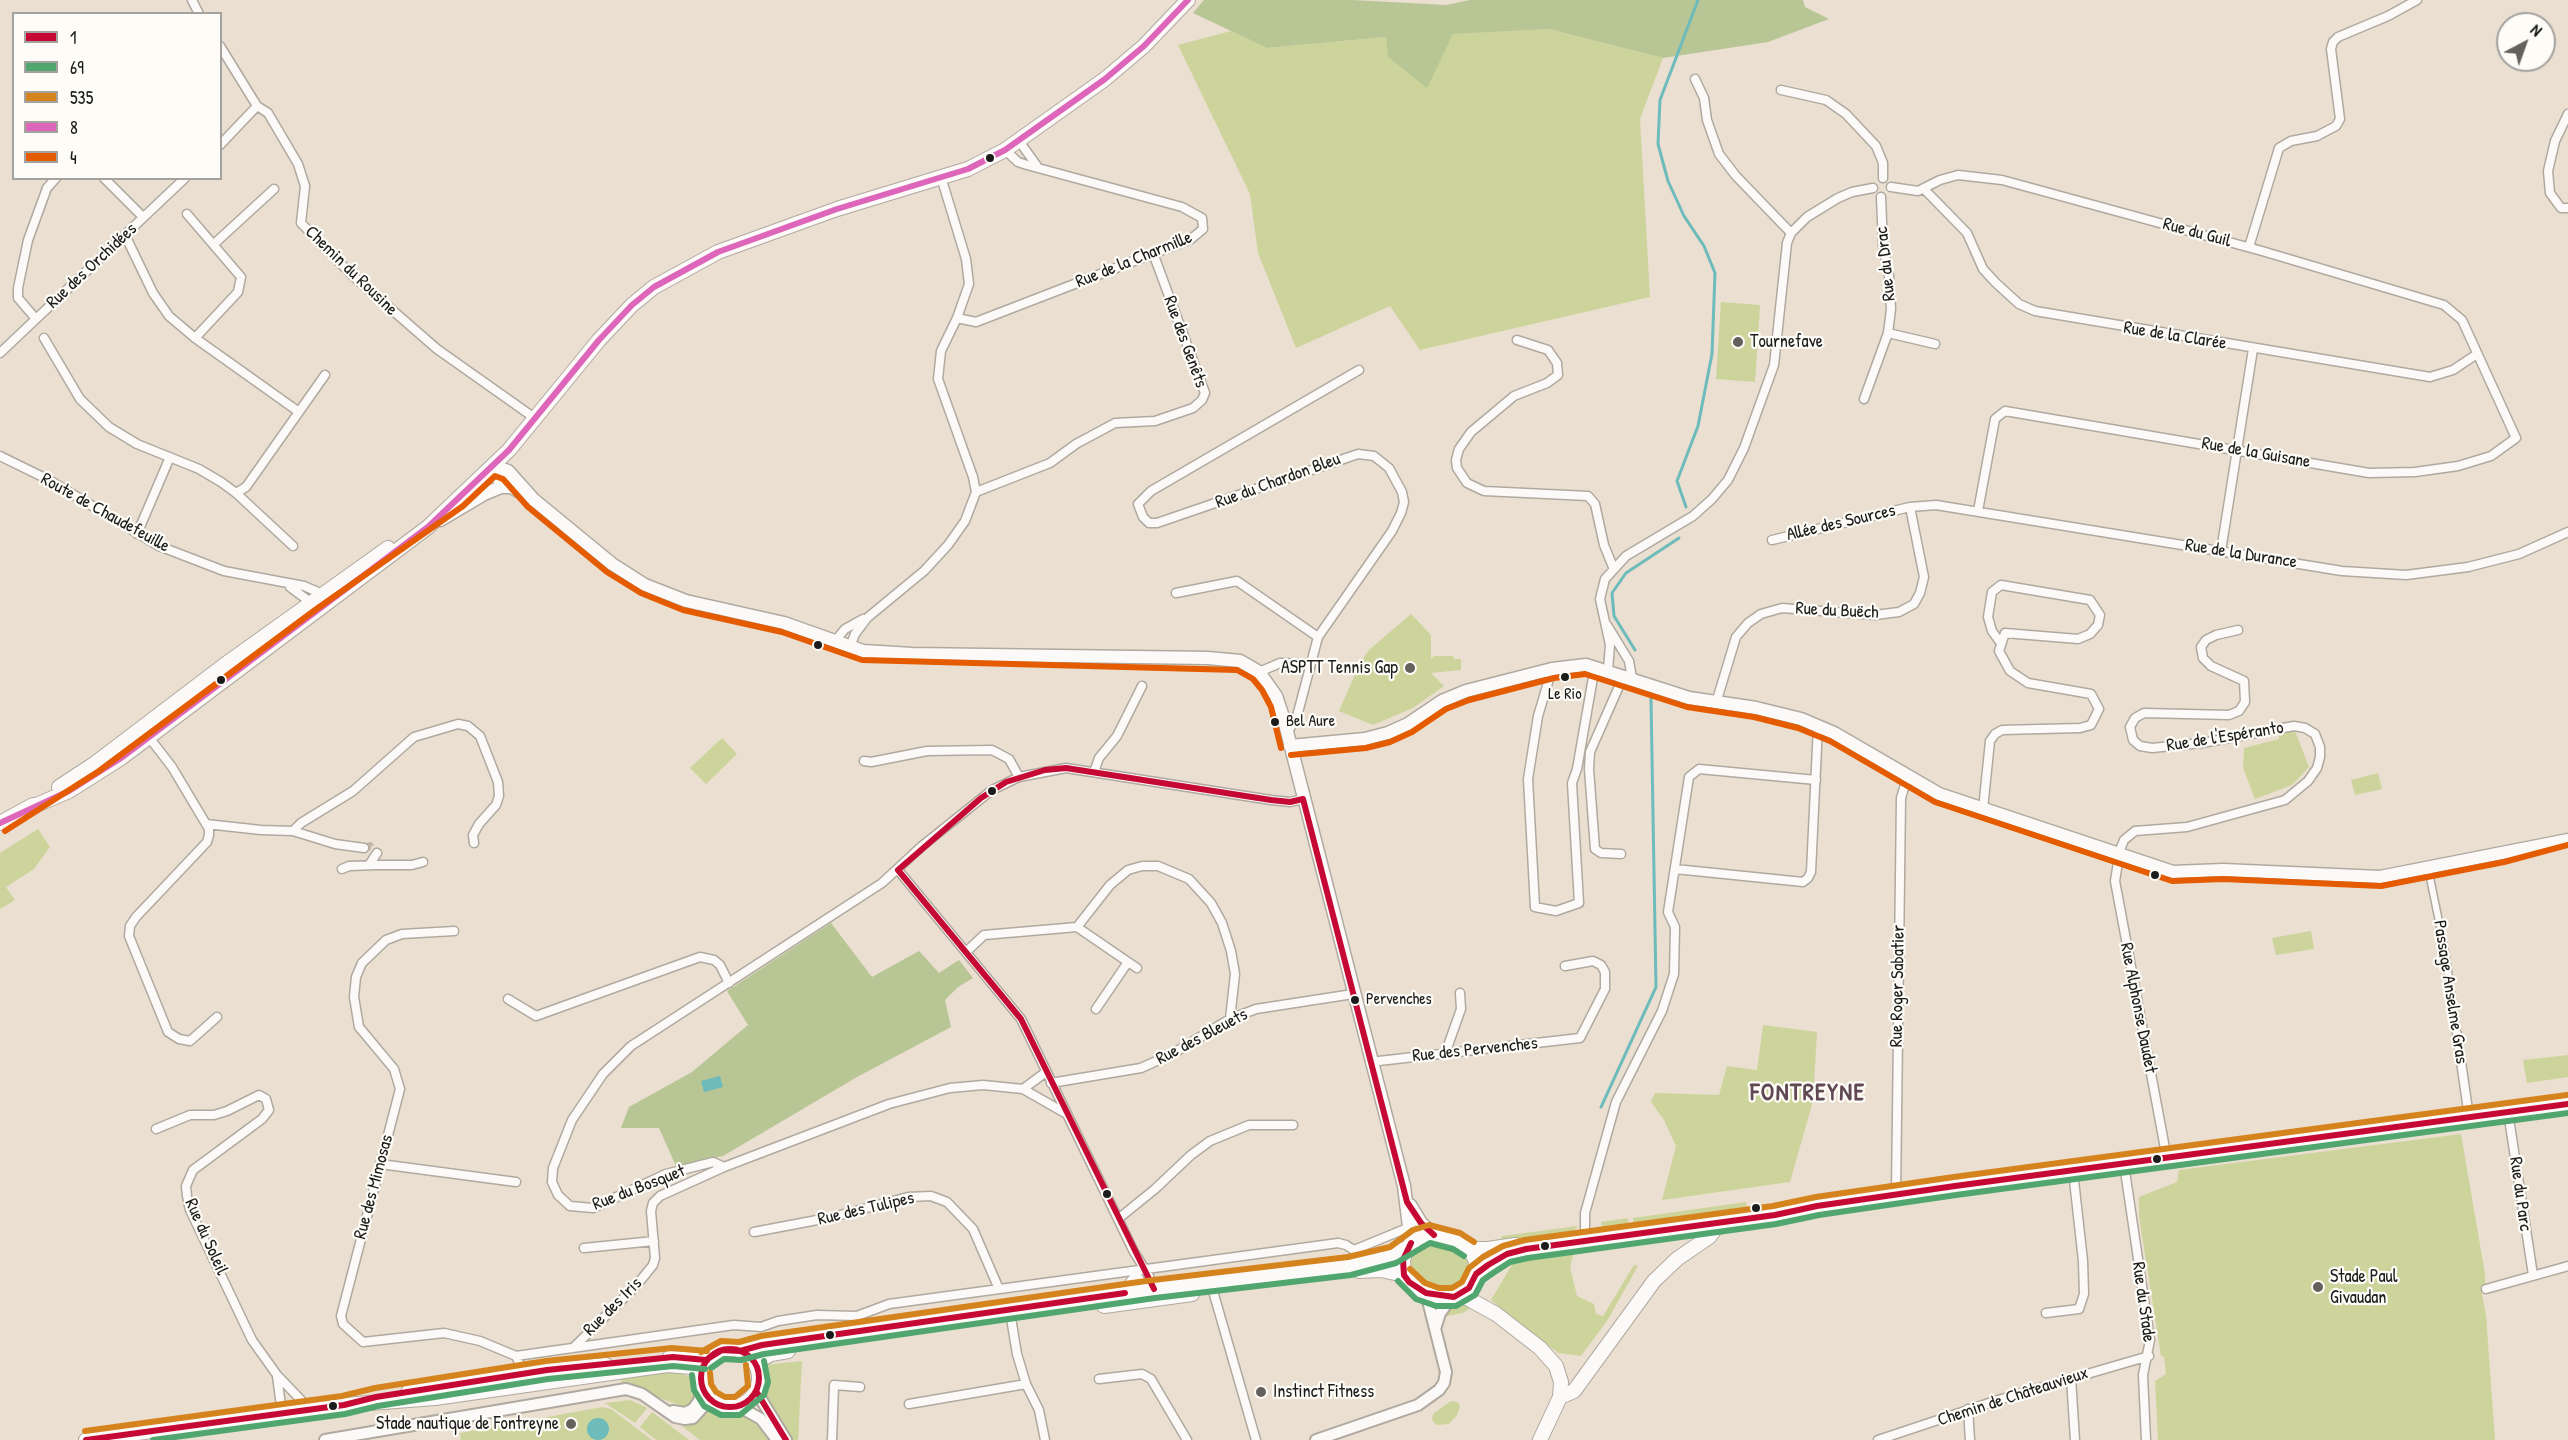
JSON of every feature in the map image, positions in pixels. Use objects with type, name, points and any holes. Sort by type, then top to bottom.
[{"type":"main road","points":[[143,735],[340,595],[428,527],[493,466],[536,419],[614,322],[654,287],[674,274],[750,239],[968,169],[1005,150],[1106,79],[1144,46],[1185,3]]},
{"type":"main road","points":[[508,450],[508,471]]},
{"type":"main road","points":[[493,466],[508,471],[534,500],[612,564],[645,585],[686,601],[784,623],[850,647],[877,653],[906,654],[1208,658],[1240,661],[1259,672],[1276,696],[1287,732],[1407,1202],[1410,1227],[1409,1246],[1403,1260],[1404,1275],[1414,1287],[1426,1293],[1454,1297],[1496,1314]]},
{"type":"main road","points":[[493,466],[495,475],[508,487],[534,500]]},
{"type":"main road","points":[[428,527],[484,494],[501,487],[508,487]]},
{"type":"main road","points":[[0,823],[27,808],[79,786],[143,735],[208,678],[458,499]]},
{"type":"main road","points":[[1290,746],[1365,739],[1388,733],[1408,724],[1453,695],[1552,669],[1578,665],[1601,668],[1671,693],[1716,703],[1779,712],[1818,726],[1938,794],[2118,856],[2181,873],[2223,870],[2367,878],[2428,868],[2568,838]]},
{"type":"main road","points":[[1469,1249],[1488,1250],[1720,1222],[1896,1194],[2568,1104]]},
{"type":"main road","points":[[1407,1202],[1421,1223],[1434,1235]]},
{"type":"main road","points":[[1454,1297],[1468,1288],[1476,1276],[1507,1254],[1526,1249],[1774,1208],[1818,1206]]},
{"type":"main road","points":[[1560,1397],[1574,1391],[1649,1286],[1677,1259],[1709,1237],[1720,1222]]},
{"type":"main road","points":[[755,1363],[771,1354],[1124,1298],[1146,1285],[1371,1262],[1409,1246],[1422,1236],[1434,1235],[1458,1241],[1469,1249],[1476,1261],[1476,1276],[1485,1300],[1496,1314],[1552,1360],[1559,1374],[1560,1397],[1540,1440]]},
{"type":"main road","points":[[1124,1298],[1146,1285],[1213,1291],[1370,1270],[1404,1275]]},
{"type":"main road","points":[[344,1405],[376,1397],[524,1374],[673,1357],[706,1360],[722,1350],[740,1351],[785,1342],[1011,1315]]},
{"type":"main road","points":[[86,1440],[344,1405],[414,1400],[674,1365],[691,1367],[710,1400],[723,1406],[738,1406],[756,1391],[759,1382],[755,1363],[740,1351]]},
{"type":"main road","points":[[701,1381],[706,1360]]},
{"type":"street","points":[[2249,247],[2276,155],[2285,143],[2317,136],[2336,126],[2340,119],[2331,49],[2333,42],[2338,37],[2388,16],[2417,0]]},
{"type":"street","name":"Chemin du Rousine","points":[[222,49],[257,106],[268,113],[304,176],[306,195],[300,218],[307,230],[352,275],[437,349],[536,419]]},
{"type":"street","points":[[1695,79],[1702,93],[1707,120],[1719,154],[1736,176],[1791,233]]},
{"type":"street","points":[[1781,90],[1826,100],[1846,114],[1876,146],[1883,163],[1883,178]]},
{"type":"street","points":[[222,142],[257,106]]},
{"type":"street","points":[[2568,114],[2555,141],[2548,171],[2550,193],[2561,208],[2568,208]]},
{"type":"street","points":[[1019,141],[1037,166]]},
{"type":"street","name":"Rue de la Charmille","points":[[957,318],[976,322],[1199,235],[1204,223],[1202,218],[1182,207],[1018,162],[1005,150]]},
{"type":"street","points":[[834,641],[845,629],[867,618],[924,571],[944,551],[965,521],[976,492],[973,477],[938,379],[940,351],[957,318],[969,284],[968,272],[941,177]]},
{"type":"street","name":"Rue du Guil","points":[[1891,187],[1912,191],[1924,189],[1948,177],[1992,178],[2249,247],[2444,305],[2462,320],[2477,354]]},
{"type":"street","points":[[1883,178],[1889,181],[1891,187],[1888,194],[1881,196],[1876,195],[1873,188],[1877,180],[1883,178]]},
{"type":"street","points":[[36,319],[18,298],[18,288],[28,240],[47,189],[54,180]]},
{"type":"street","points":[[106,180],[143,218]]},
{"type":"street","name":"Rue des Orchidées","points":[[0,353],[182,180]]},
{"type":"street","points":[[1552,669],[1538,716],[1528,779],[1535,907],[1556,911],[1579,903],[1572,783],[1601,668],[1610,645],[1604,622],[1601,589],[1613,567],[1626,556],[1693,516],[1728,480],[1744,448],[1774,365],[1779,340],[1787,243],[1791,233],[1807,217],[1838,198],[1852,192],[1873,188]]},
{"type":"street","points":[[214,244],[274,189]]},
{"type":"street","name":"Rue de la Clarée","points":[[1924,189],[1928,196],[1952,215],[1967,233],[1983,269],[2019,304],[2035,311],[2430,377],[2453,370],[2477,354]]},
{"type":"street","name":"Rue du Drac","points":[[1864,399],[1888,333],[1891,288],[1883,245],[1881,196]]},
{"type":"street","points":[[187,214],[242,277],[238,292],[195,338]]},
{"type":"street","points":[[124,236],[153,293],[169,316],[195,338],[299,412]]},
{"type":"street","name":"Rue des Genêts","points":[[976,492],[1050,463],[1076,444],[1115,423],[1155,420],[1192,408],[1202,400],[1205,393],[1153,253]]},
{"type":"street","points":[[1888,333],[1935,344]]},
{"type":"street","points":[[44,338],[80,399],[109,427],[137,444],[199,469],[236,493],[293,546]]},
{"type":"street","points":[[1517,340],[1548,350],[1557,363],[1558,375],[1547,383],[1514,396],[1471,432],[1459,449],[1457,468],[1467,483],[1484,491],[1588,496],[1595,504],[1606,551],[1613,567]]},
{"type":"street","points":[[2221,551],[2239,450],[2253,349]]},
{"type":"street","name":"Rue de la Guisane","points":[[1978,511],[1995,419],[2004,411],[2369,473],[2415,472],[2458,466],[2491,456],[2516,438],[2477,354]]},
{"type":"street","name":"Rue du Chardon Bleu","points":[[1287,732],[1296,720],[1318,637],[1392,531],[1401,513],[1404,502],[1402,492],[1382,460],[1366,454],[1346,457],[1157,524],[1149,523],[1143,517],[1138,504],[1151,491],[1359,370]]},
{"type":"street","points":[[236,493],[246,487],[325,375]]},
{"type":"street","name":"Route de Chaudefeuille","points":[[0,456],[49,480],[137,534],[224,571],[282,584],[304,586],[317,600]]},
{"type":"street","points":[[137,534],[170,457]]},
{"type":"street","name":"Rue de la Durance","points":[[1910,507],[1936,505],[2342,571],[2406,575],[2468,567],[2519,554],[2568,532]]},
{"type":"street","name":"Allée des Sources","points":[[1772,540],[1910,507]]},
{"type":"street","name":"Rue du Buëch","points":[[1716,703],[1736,637],[1748,623],[1761,614],[1782,608],[1875,615],[1899,612],[1914,604],[1920,593],[1924,577],[1910,507]]},
{"type":"street","points":[[1176,593],[1237,581],[1318,637]]},
{"type":"street","name":"Route de Chaudefeuille","points":[[282,584],[317,600]]},
{"type":"street","points":[[1983,809],[1990,741],[1995,734],[2002,730],[2080,729],[2091,725],[2099,709],[2091,694],[2028,683],[2003,662],[1999,651],[2000,642],[2005,633],[2078,639],[2090,634],[2098,625],[2100,615],[2090,600],[2001,585],[1992,592],[1988,617],[1992,631],[2000,642]]},
{"type":"street","points":[[265,649],[276,636],[317,600],[340,595]]},
{"type":"street","points":[[850,647],[855,634],[867,618]]},
{"type":"street","points":[[1604,622],[1623,649],[1628,677],[1590,752],[1589,769],[1595,849],[1601,853],[1621,854]]},
{"type":"street","name":"Rue de l'Espéranto","points":[[2118,856],[2124,840],[2135,831],[2187,826],[2285,800],[2298,791],[2317,768],[2320,747],[2315,734],[2305,728],[2294,726],[2202,743],[2152,748],[2140,746],[2133,740],[2130,728],[2135,718],[2144,713],[2229,715],[2239,711],[2246,702],[2244,681],[2211,666],[2202,658],[2201,647],[2206,640],[2216,635],[2238,630]]},
{"type":"street","points":[[1259,672],[1280,663],[1310,664]]},
{"type":"street","points":[[1094,772],[1099,758],[1117,736],[1142,686]]},
{"type":"street","points":[[293,831],[301,823],[353,791],[414,737],[458,724],[468,726],[480,736],[498,782],[499,796],[496,805],[479,824],[473,835],[474,843]]},
{"type":"street","points":[[1675,869],[1803,882],[1811,872],[1818,726]]},
{"type":"street","points":[[143,735],[172,768],[206,824],[209,835],[207,842],[136,917],[130,926],[129,936],[168,1032],[179,1039],[190,1041],[217,1017]]},
{"type":"street","points":[[864,761],[871,762],[927,751],[992,750],[1009,759],[1019,777]]},
{"type":"street","name":"Rue du Bosquet","points":[[1065,1113],[1023,1089],[983,1085],[950,1088],[889,1104],[724,1167],[713,1162],[666,1174],[593,1208],[570,1206],[558,1195],[552,1182],[552,1168],[572,1120],[603,1074],[631,1046],[882,883],[981,798],[1019,777],[1066,768],[1271,800],[1290,802],[1303,799]]},
{"type":"street","points":[[1585,1238],[1585,1213],[1616,1102],[1662,1011],[1674,974],[1675,927],[1668,912],[1686,784],[1694,772],[1699,770],[1816,780]]},
{"type":"street","name":"Rue Roger Sabatier","points":[[1896,1194],[1901,798],[1907,778]]},
{"type":"street","points":[[206,824],[293,831],[335,844],[364,848]]},
{"type":"street","points":[[369,865],[377,853]]},
{"type":"street","name":"Rue Alphonse Daudet","points":[[2118,856],[2115,881],[2167,1159]]},
{"type":"street","points":[[342,869],[369,865],[412,866],[423,862]]},
{"type":"street","points":[[1077,927],[1110,885],[1128,870],[1142,866],[1158,866],[1189,879],[1211,903],[1232,951],[1234,998],[1230,1019]]},
{"type":"street","name":"Passage Anselme Gras","points":[[2428,868],[2445,951],[2469,1117]]},
{"type":"street","points":[[898,870],[1021,1019],[1134,1252],[1146,1285]]},
{"type":"street","points":[[966,952],[984,935],[1077,927],[1137,968]]},
{"type":"street","name":"Rue des Mimosas","points":[[454,931],[402,934],[386,940],[362,963],[357,977],[354,997],[359,1027],[399,1077],[400,1089],[341,1316],[343,1324],[363,1342],[444,1334],[480,1341],[516,1356]]},
{"type":"street","points":[[508,999],[536,1016],[700,957],[714,960],[720,965],[729,983]]},
{"type":"street","name":"Rue des Pervenches","points":[[1370,1062],[1580,1038],[1605,989],[1605,972],[1601,965],[1593,961],[1565,966]]},
{"type":"street","points":[[1096,1009],[1128,962]]},
{"type":"street","points":[[1444,1054],[1461,1009],[1460,993]]},
{"type":"street","name":"Rue des Bleuets","points":[[1051,1083],[1141,1068],[1172,1054],[1230,1019],[1256,1009],[1353,994]]},
{"type":"street","points":[[1023,1089],[1046,1072]]},
{"type":"street","name":"Rue du Soleil","points":[[156,1129],[190,1115],[220,1113],[259,1095],[266,1099],[269,1110],[262,1119],[193,1170],[186,1186],[190,1210],[252,1340],[277,1376],[301,1400],[305,1410]]},
{"type":"street","name":"Rue du Parc","points":[[2508,1112],[2533,1275]]},
{"type":"street","points":[[1118,1219],[1155,1189],[1191,1155],[1210,1142],[1249,1125],[1293,1125]]},
{"type":"street","points":[[380,1164],[516,1182]]},
{"type":"street","name":"Rue du Stade","points":[[2124,1164],[2150,1340],[2149,1356],[2143,1375],[2146,1440]]},
{"type":"street","name":"Rue des Iris","points":[[573,1348],[648,1272],[655,1258],[651,1211],[653,1203],[660,1196],[724,1167]]},
{"type":"street","points":[[2046,1313],[2079,1309],[2084,1294],[2083,1261],[2073,1171]]},
{"type":"street","name":"Rue des Tulipes","points":[[754,1233],[833,1217],[908,1197],[931,1196],[947,1202],[973,1229],[999,1289]]},
{"type":"street","points":[[1354,1250],[1410,1227]]},
{"type":"street","points":[[584,1248],[654,1241]]},
{"type":"street","points":[[577,1378],[555,1375],[530,1378],[524,1374],[516,1356],[734,1325],[761,1327],[778,1321],[817,1315],[856,1316],[889,1304],[999,1289],[1146,1285],[1338,1243],[1354,1250],[1371,1262]]},
{"type":"street","points":[[2486,1289],[2568,1266]]},
{"type":"street","points":[[1213,1291],[1256,1440]]},
{"type":"street","points":[[1316,1440],[1418,1405],[1439,1390],[1444,1383],[1446,1372],[1426,1293]]},
{"type":"street","points":[[1436,1326],[1440,1313],[1454,1297]]},
{"type":"street","points":[[1011,1315],[1026,1384],[1039,1410],[1045,1440]]},
{"type":"street","name":"Chemin de Châteauvieux","points":[[1878,1440],[1897,1438],[1968,1409],[2149,1356]]},
{"type":"street","points":[[466,1392],[476,1386],[519,1381],[524,1374]]},
{"type":"street","points":[[1099,1379],[1142,1374],[1150,1379],[1187,1440]]},
{"type":"street","name":"Rue du Soleil","points":[[277,1376],[282,1413]]},
{"type":"street","points":[[2071,1378],[2075,1440]]},
{"type":"street","points":[[659,1406],[685,1413],[693,1409],[699,1401],[701,1381]]},
{"type":"street","points":[[909,1404],[1026,1384]]},
{"type":"street","points":[[832,1440],[834,1386],[860,1387]]},
{"type":"street","points":[[325,1440],[626,1389],[642,1394],[675,1417],[693,1418],[710,1400]]},
{"type":"street","points":[[756,1391],[786,1440]]},
{"type":"street","points":[[738,1406],[760,1419],[777,1440]]},
{"type":"street","points":[[1968,1409],[1970,1440]]},
{"type":"green space","points":[[1204,0],[1352,0],[1446,5],[1470,0],[1803,0],[1805,7],[1829,19],[1768,42],[1663,58],[1549,29],[1453,34],[1427,88],[1388,57],[1386,37],[1267,48],[1193,13]]},
{"type":"green space","points":[[1549,29],[1663,58],[1640,119],[1650,297],[1420,350],[1390,306],[1296,348],[1258,253],[1250,194],[1178,45],[1231,31],[1267,48],[1386,37]]},
{"type":"green space","name":"Tournefave","points":[[1721,302],[1760,305],[1755,382],[1716,379]]},
{"type":"green space","name":"ASPTT Tennis Gap","points":[[1411,614],[1431,635],[1431,659],[1434,656],[1453,656],[1454,659],[1461,659],[1461,670],[1431,673],[1444,686],[1413,708],[1373,725],[1339,711],[1361,661],[1369,650]]},
{"type":"green space","points":[[2295,731],[2309,767],[2292,785],[2255,799],[2243,768],[2244,748],[2279,739],[2279,734]]},
{"type":"green space","points":[[722,738],[737,754],[706,784],[690,768]]},
{"type":"green space","points":[[2378,773],[2382,789],[2355,795],[2351,780]]},
{"type":"green space","points":[[38,829],[50,847],[34,869],[6,887],[15,900],[0,909],[0,853]]},
{"type":"green space","points":[[831,923],[872,977],[919,951],[939,973],[959,960],[973,978],[958,987],[945,1000],[951,1027],[857,1077],[723,1156],[676,1166],[659,1128],[621,1128],[629,1107],[692,1072],[748,1025],[727,991]]},
{"type":"green space","points":[[2311,931],[2314,949],[2276,955],[2272,938]]},
{"type":"green space","points":[[1763,1025],[1817,1032],[1813,1101],[1790,1182],[1662,1200],[1676,1146],[1664,1120],[1651,1102],[1655,1093],[1719,1095],[1727,1066],[1757,1070]]},
{"type":"green space","points":[[2568,1055],[2568,1077],[2527,1083],[2523,1060]]},
{"type":"green space","name":"Stade Paul Givaudan","points":[[2461,1134],[2485,1274],[2485,1288],[2481,1289],[2486,1315],[2495,1440],[2158,1440],[2155,1381],[2166,1374],[2164,1357],[2161,1356],[2139,1216],[2139,1197],[2177,1182],[2179,1170]]},
{"type":"green space","points":[[1746,1202],[1747,1208],[1633,1224],[1633,1218]]},
{"type":"green space","points":[[1628,1218],[1628,1225],[1602,1228],[1601,1222]]},
{"type":"green space","points":[[1578,1226],[1573,1232],[1499,1243],[1502,1236]]},
{"type":"green space","points":[[1438,1242],[1457,1249],[1469,1262],[1465,1282],[1454,1290],[1427,1286],[1412,1272],[1411,1257],[1417,1248],[1424,1243]]},
{"type":"green space","points":[[1574,1251],[1570,1267],[1577,1296],[1594,1304],[1596,1314],[1603,1316],[1634,1265],[1638,1266],[1607,1321],[1581,1356],[1559,1353],[1522,1327],[1491,1300],[1513,1263],[1534,1255]]},
{"type":"green space","points":[[1457,1304],[1473,1306],[1463,1313],[1443,1317],[1452,1306]]},
{"type":"green space","points":[[802,1361],[798,1440],[790,1440],[762,1393],[765,1381],[763,1365]]},
{"type":"green space","points":[[672,1371],[698,1379],[699,1387],[693,1403],[685,1407],[621,1384],[621,1376]]},
{"type":"green space","points":[[630,1400],[647,1408],[635,1423],[605,1403]]},
{"type":"green space","points":[[1451,1401],[1458,1402],[1460,1406],[1457,1415],[1449,1424],[1437,1425],[1432,1420],[1433,1414]]},
{"type":"green space","points":[[711,1406],[736,1409],[751,1419],[771,1440],[700,1440],[678,1423],[693,1424]]},
{"type":"green space","name":"Stade nautique de Fontreyne","points":[[602,1407],[611,1409],[652,1440],[461,1440],[460,1433]]},
{"type":"green space","points":[[652,1412],[689,1440],[656,1440],[640,1427]]},
{"type":"water","points":[[720,1076],[723,1087],[704,1092],[701,1081]]},
{"type":"water","points":[[598,1418],[606,1421],[609,1429],[606,1437],[598,1440],[590,1437],[587,1429],[590,1421]]},
{"type":"waterway","points":[[1686,507],[1677,481],[1698,426],[1712,354],[1715,273],[1704,246],[1684,216],[1668,181],[1658,144],[1660,100],[1698,0]]},
{"type":"waterway","points":[[1635,650],[1614,616],[1612,593],[1626,573],[1679,538]]},
{"type":"waterway","points":[[1601,1107],[1656,987],[1651,699]]},
{"type":"tunnel","points":[[364,848],[370,846],[377,853]]},
{"type":"transit line","name":"8","points":[[0,823],[69,791],[121,758],[428,527],[509,450],[599,340],[632,305],[654,287],[718,252],[837,209],[968,169],[1005,150],[1105,79],[1144,46],[1188,0]]},
{"type":"transit line","name":"4","points":[[5,831],[99,771],[315,610],[463,506],[495,476],[503,479],[528,507],[607,572],[641,593],[683,610],[782,632],[862,660],[1237,670],[1253,679],[1262,690],[1271,707],[1281,748]]},
{"type":"transit line","name":"4","points":[[1291,755],[1366,748],[1390,742],[1412,732],[1446,709],[1469,700],[1554,678],[1585,674],[1687,707],[1754,717],[1798,728],[1830,741],[1935,802],[2172,881],[2223,879],[2381,886],[2504,862],[2568,845]]},
{"type":"transit line","name":"1","points":[[898,870],[981,798],[1006,782],[1045,770],[1066,768],[1271,800],[1290,802],[1303,799]]},
{"type":"transit line","name":"1","points":[[1303,799],[1407,1202],[1421,1223],[1434,1235]]},
{"type":"transit line","name":"1","points":[[898,870],[1021,1019],[1154,1289]]},
{"type":"transit line","name":"535","points":[[1410,1269],[1425,1283],[1439,1288],[1452,1288],[1462,1282],[1469,1268],[1483,1257],[1503,1246],[1525,1240],[1773,1206],[1816,1197],[1954,1177],[2567,1095]]},
{"type":"transit line","name":"1","points":[[1411,1243],[1403,1260],[1404,1275],[1409,1282],[1426,1293],[1454,1297],[1469,1288],[1476,1274],[1488,1265],[1507,1254],[1526,1249],[1775,1215],[1817,1206],[1955,1186],[2568,1104]]},
{"type":"transit line","name":"69","points":[[1398,1281],[1416,1299],[1436,1306],[1456,1306],[1475,1295],[1483,1280],[1493,1273],[1510,1262],[1528,1258],[1776,1224],[1819,1215],[1956,1195],[2568,1113]]},
{"type":"transit line","name":"535","points":[[701,1352],[721,1341],[739,1342],[761,1336],[1153,1280],[1348,1257],[1390,1247],[1413,1230],[1429,1225],[1460,1233],[1474,1242]]},
{"type":"transit line","name":"69","points":[[711,1368],[724,1359],[741,1360],[764,1354],[1155,1298],[1351,1275],[1396,1263],[1430,1243],[1453,1249],[1464,1256]]},
{"type":"transit line","name":"1","points":[[706,1360],[722,1350],[740,1351],[762,1345],[1125,1293]]},
{"type":"transit line","name":"535","points":[[85,1431],[342,1396],[375,1388],[546,1361],[672,1348],[707,1351]]},
{"type":"transit line","name":"1","points":[[730,1349],[741,1351],[754,1362],[759,1378],[757,1389],[746,1402],[730,1407],[719,1405],[706,1394],[701,1378],[703,1367],[714,1354],[730,1349]]},
{"type":"transit line","name":"1","points":[[86,1440],[344,1405],[376,1397],[547,1370],[673,1357],[706,1360]]},
{"type":"transit line","name":"69","points":[[692,1375],[694,1390],[704,1406],[721,1415],[740,1415],[764,1395],[768,1382],[764,1361]]},
{"type":"transit line","name":"535","points":[[710,1373],[711,1384],[716,1392],[725,1397],[735,1397],[748,1386],[746,1365]]},
{"type":"transit line","name":"69","points":[[153,1440],[345,1414],[378,1406],[548,1379],[673,1366],[705,1369]]},
{"type":"transit line","name":"1","points":[[756,1391],[786,1440]]},
{"type":"place","name":"Tournefave","points":[[1738,342]]},
{"type":"place","name":"ASPTT Tennis Gap","points":[[1410,668]]},
{"type":"place","name":"Le Rio","points":[[1565,677]]},
{"type":"place","name":"Bel Aure","points":[[1275,722]]},
{"type":"place","name":"Pervenches","points":[[1355,1000]]},
{"type":"place","name":"Stade Paul Givaudan","points":[[2318,1287]]},
{"type":"place","name":"Instinct Fitness","points":[[1261,1392]]},
{"type":"place","name":"Stade nautique de Fontreyne","points":[[571,1424]]},
{"type":"district","name":"FONTREYNE","points":[[1808,1094]]}]
